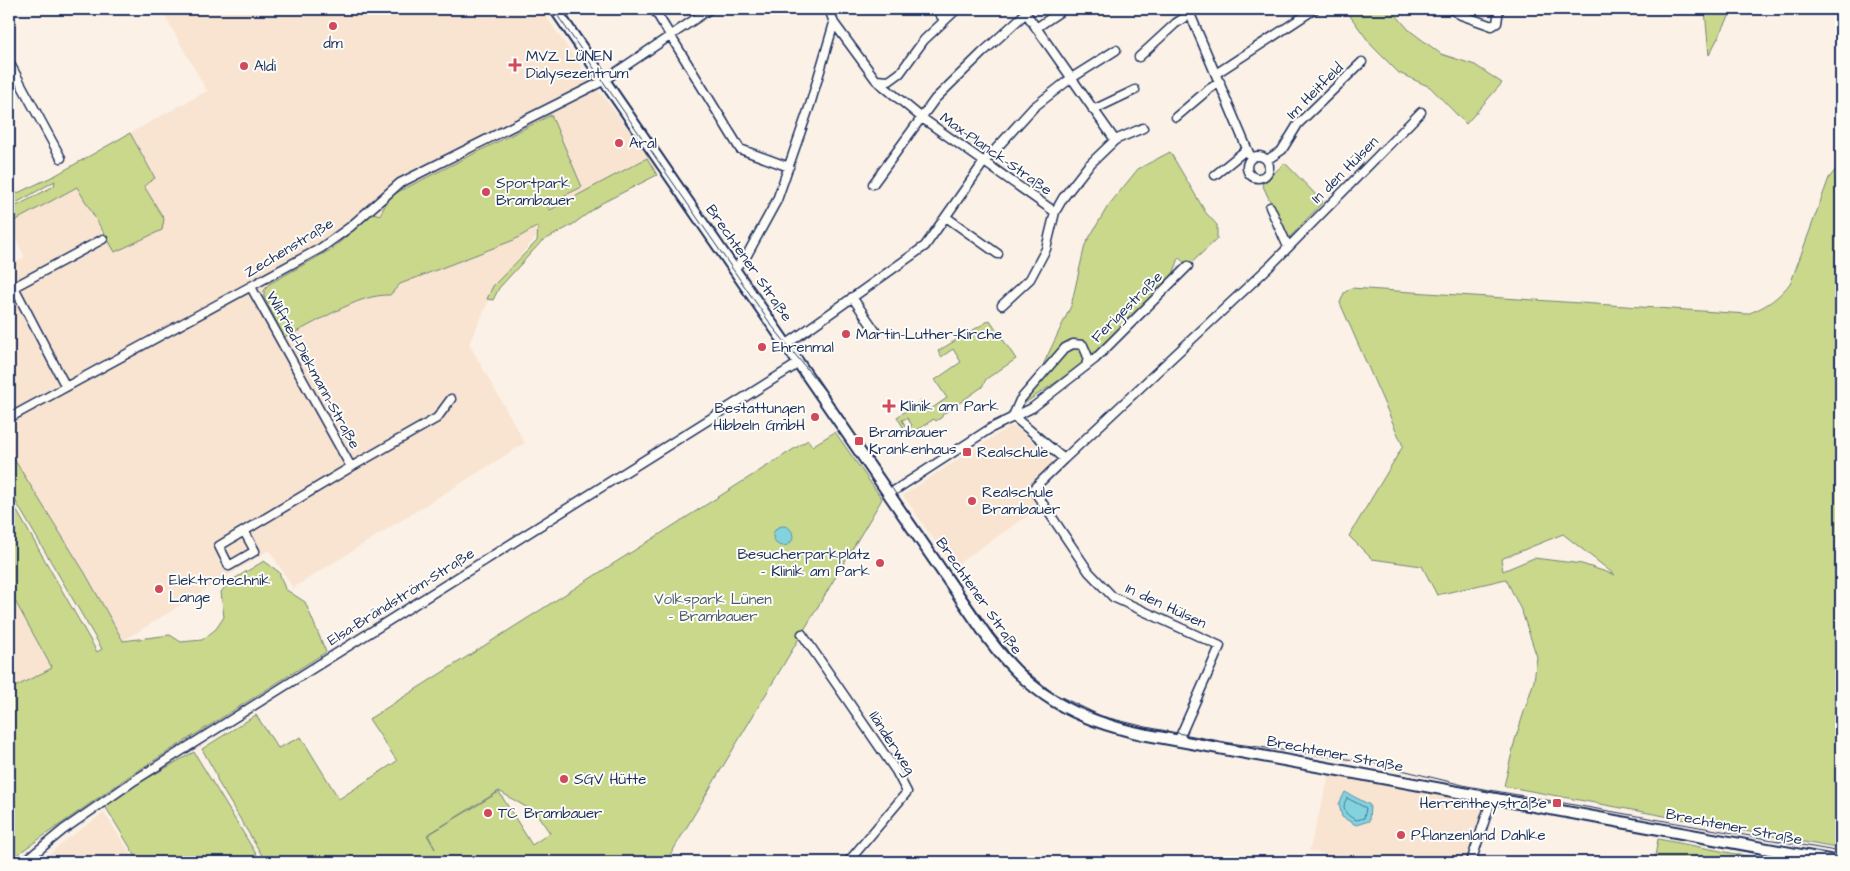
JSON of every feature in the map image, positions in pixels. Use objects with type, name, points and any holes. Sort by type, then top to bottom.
[{"type":"main road","name":"Brechtener Straße","points":[[555,9],[988,638],[1008,664],[1030,686],[1064,708],[1088,719],[1125,730],[1838,862]]},
{"type":"street","points":[[654,9],[740,149],[789,167]]},
{"type":"street","name":"Zechenstraße","points":[[9,418],[251,287],[335,239],[400,183],[605,80],[710,9]]},
{"type":"street","name":"Max-Planck-Straße","points":[[829,9],[834,23],[876,80],[922,118],[1055,212]]},
{"type":"street","points":[[936,9],[944,20]]},
{"type":"street","points":[[876,80],[889,81],[900,73],[924,40],[957,9]]},
{"type":"street","points":[[1036,28],[1064,9]]},
{"type":"street","points":[[1217,73],[1315,9]]},
{"type":"street","points":[[1451,9],[1461,15],[1492,26],[1497,23],[1499,9]]},
{"type":"street","points":[[922,118],[935,99],[1025,11],[1070,79],[1115,140]]},
{"type":"street","name":"Im Heitfeld","points":[[1139,57],[1189,12],[1217,73],[1251,158],[1246,169],[1250,175],[1256,178],[1262,178],[1268,173],[1269,166],[1267,160],[1282,150],[1298,124],[1362,62]]},
{"type":"street","points":[[734,268],[747,255],[777,200],[810,105],[834,23]]},
{"type":"street","points":[[787,344],[926,246],[984,162],[1034,108],[1070,79],[1116,50]]},
{"type":"street","points":[[9,62],[61,158]]},
{"type":"street","points":[[1176,117],[1209,88],[1220,82]]},
{"type":"street","points":[[1093,110],[1135,90]]},
{"type":"street","name":"In den Hülsen","points":[[1178,741],[1220,646],[1114,597],[1089,572],[1033,489],[1288,247],[1421,112]]},
{"type":"street","name":"Max-Planck-Straße","points":[[873,184],[922,118]]},
{"type":"street","points":[[1002,305],[1016,295],[1030,279],[1046,249],[1055,212],[1063,198],[1088,166],[1115,140],[1143,128]]},
{"type":"street","points":[[1215,175],[1247,149]]},
{"type":"street","points":[[1251,158],[1258,156],[1267,160]]},
{"type":"street","points":[[1270,207],[1288,247]]},
{"type":"street","points":[[946,217],[998,254]]},
{"type":"street","points":[[66,387],[14,287],[103,239]]},
{"type":"street","name":"Ferigestraße","points":[[889,494],[1013,416],[1032,408],[1086,366],[1188,266]]},
{"type":"street","name":"Wilfried-Diekmann-Straße","points":[[251,287],[351,467]]},
{"type":"street","points":[[852,297],[876,332]]},
{"type":"street","name":"Ferigestraße","points":[[1013,416],[1015,408],[1058,355],[1073,344],[1083,345],[1087,351],[1086,366]]},
{"type":"street","name":"Elsa-Brändström-Straße","points":[[24,862],[63,830],[135,780],[799,363]]},
{"type":"street","name":"Wilfried-Diekmann-Straße","points":[[244,531],[255,551],[230,566],[219,546],[244,531],[351,467],[437,418],[451,399]]},
{"type":"street","points":[[1013,416],[1064,459]]},
{"type":"street","name":"Iländerweg","points":[[802,634],[896,771],[907,792],[848,862]]},
{"type":"street","points":[[1471,862],[1492,798]]},
{"type":"shaded area","points":[[167,9],[541,9],[585,73],[658,168],[541,231],[496,285],[469,344],[525,443],[293,588],[269,550],[123,641],[85,573],[9,451],[9,265],[25,257],[9,224],[77,187],[108,243],[163,219],[144,185],[155,178],[130,133],[207,91],[162,11]]},
{"type":"shaded area","name":"Realschule Brambauer","points":[[1014,426],[1050,456],[1052,461],[1050,467],[1027,488],[1040,507],[953,567],[903,495],[1009,427]]},
{"type":"shaded area","points":[[9,590],[53,670],[9,693]]},
{"type":"shaded area","points":[[1330,773],[1485,804],[1466,862],[1369,862],[1309,851]]},
{"type":"shaded area","points":[[104,813],[137,862],[40,862],[66,840]]},
{"type":"green space","points":[[1345,9],[1391,9],[1409,30],[1441,54],[1475,65],[1502,83],[1466,124],[1430,87],[1399,73],[1372,46]]},
{"type":"green space","points":[[1705,9],[1733,9],[1709,55],[1705,11]]},
{"type":"green space","points":[[551,115],[582,187],[547,204],[550,210],[647,158],[657,175],[602,203],[572,225],[541,242],[499,288],[493,300],[487,299],[493,286],[537,241],[538,226],[514,240],[400,284],[390,295],[363,299],[284,337],[264,297],[264,291],[269,284],[332,249],[373,213],[380,215],[390,196]]},
{"type":"green space","points":[[130,133],[155,178],[144,186],[164,219],[162,230],[115,252],[77,187],[9,224],[9,210],[54,186],[55,181],[9,207],[9,197],[56,175]]},
{"type":"green space","points":[[1170,152],[1206,213],[1217,225],[1217,239],[1188,266],[1179,258],[1171,280],[1092,358],[1025,403],[1071,306],[1085,245],[1108,206],[1138,169]]},
{"type":"green space","points":[[1285,163],[1323,202],[1288,239],[1262,184]]},
{"type":"green space","points":[[1841,163],[1841,849],[1504,786],[1515,740],[1534,681],[1537,657],[1522,612],[1506,579],[1437,595],[1422,566],[1372,559],[1349,536],[1403,446],[1340,303],[1344,293],[1351,288],[1747,314],[1772,301],[1791,282],[1829,178]],"holes":[[[1563,534],[1615,575],[1582,564],[1534,558],[1503,571],[1501,559]]]},
{"type":"green space","points":[[990,320],[1016,359],[986,379],[982,387],[942,415],[942,417],[936,421],[934,419],[911,434],[907,429],[912,425],[907,418],[902,420],[905,425],[903,427],[897,417],[921,401],[928,411],[947,398],[935,380],[961,362],[953,349],[941,357],[938,351]]},
{"type":"green space","name":"Volkspark Lünen – Brambauer","points":[[835,432],[882,499],[666,862],[266,862],[218,782],[215,772],[202,749],[256,715],[278,748],[301,737],[339,799],[397,761],[369,719],[808,440],[812,446]],"holes":[[[499,791],[536,813],[550,833],[532,845],[499,792],[428,835],[435,849],[427,835]]]},
{"type":"green space","points":[[9,451],[85,573],[123,641],[170,635],[181,642],[202,640],[216,629],[224,617],[221,592],[229,582],[264,561],[279,572],[285,589],[305,602],[326,652],[131,775],[22,851],[12,862],[9,862],[9,690],[52,668],[9,590],[9,497],[97,652],[102,649],[9,490]]},
{"type":"green space","points":[[194,752],[261,862],[139,862],[105,806],[137,784]]},
{"type":"green space","points":[[1658,839],[1778,862],[1654,862]]},
{"type":"water","points":[[783,526],[790,529],[793,536],[790,543],[783,546],[776,543],[773,536],[776,529]]},
{"type":"water","points":[[1345,792],[1370,805],[1369,821],[1356,825],[1342,817],[1339,804]]},
{"type":"tram line","points":[[553,9],[772,326],[829,396],[980,617],[1019,665],[1053,693],[1101,716],[1146,727],[1230,743],[1369,762],[1467,786],[1841,852]]},
{"type":"place","name":"dm","points":[[333,26]]},
{"type":"place","name":"MVZ LÜNEN Dialysezentrum","points":[[515,65]]},
{"type":"place","name":"Aldi","points":[[244,66]]},
{"type":"place","name":"Aral","points":[[619,143]]},
{"type":"place","name":"Sportpark Brambauer","points":[[486,192]]},
{"type":"place","name":"Martin-Luther-Kirche","points":[[846,334]]},
{"type":"place","name":"Ehrenmal","points":[[762,347]]},
{"type":"place","name":"Klinik am Park","points":[[889,406]]},
{"type":"place","name":"Bestattungen Hibbeln GmbH","points":[[815,417]]},
{"type":"place","name":"Brambauer Krankenhaus","points":[[859,441]]},
{"type":"place","name":"Realschule","points":[[967,452]]},
{"type":"place","name":"Realschule Brambauer","points":[[972,501]]},
{"type":"place","name":"Besucherparkplatz - Klinik am Park","points":[[880,563]]},
{"type":"place","name":"Elektrotechnik Lange","points":[[159,589]]},
{"type":"place","name":"SGV Hütte","points":[[564,779]]},
{"type":"place","name":"Herrentheystraße","points":[[1557,803]]},
{"type":"place","name":"TC Brambauer","points":[[488,813]]},
{"type":"place","name":"Pflanzenland Dahlke","points":[[1401,835]]}]
